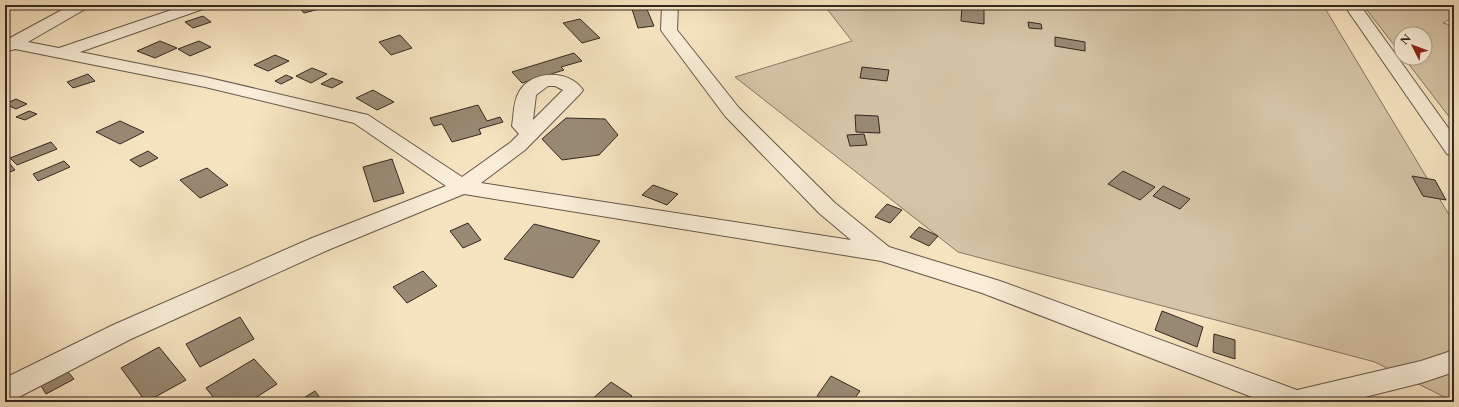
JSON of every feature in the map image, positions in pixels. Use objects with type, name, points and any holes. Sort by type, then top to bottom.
[{"type":"street","points":[[7,44],[82,5]]},
{"type":"street","points":[[58,53],[201,5]]},
{"type":"street","points":[[670,5],[669,30],[732,112],[827,208],[882,253]]},
{"type":"street","points":[[1352,5],[1454,150]]},
{"type":"street","points":[[7,44],[205,82],[361,119],[462,187],[882,253],[991,287],[1297,402],[1421,372],[1454,361]]},
{"type":"street","points":[[5,391],[122,332],[320,244],[462,187],[518,146],[530,134]]},
{"type":"shaded area","points":[[824,5],[1323,5],[1454,223],[1454,402],[1375,362],[958,252],[735,77],[852,41]]},
{"type":"shaded area","points":[[1363,5],[1454,5],[1454,17],[1443,23],[1454,26],[1454,123],[1410,66],[1433,66],[1433,26],[1393,26],[1393,44]]},
{"type":"building","points":[[306,5],[326,5],[327,7],[304,13],[299,7]]},
{"type":"building","points":[[962,5],[984,7],[984,24],[961,21]]},
{"type":"building","points":[[646,7],[654,26],[638,28],[632,9]]},
{"type":"building","points":[[203,16],[211,22],[193,28],[185,22]]},
{"type":"building","points":[[580,19],[600,38],[582,43],[563,23]]},
{"type":"building","points":[[1028,22],[1041,24],[1042,29],[1029,28]]},
{"type":"building","points":[[400,35],[412,48],[391,55],[379,42]]},
{"type":"building","points":[[1055,37],[1085,42],[1085,51],[1055,46]]},
{"type":"building","points":[[160,41],[177,48],[155,58],[137,51]]},
{"type":"building","points":[[199,41],[211,47],[190,56],[178,49]]},
{"type":"building","points":[[574,53],[582,61],[561,67],[564,70],[522,83],[512,72]]},
{"type":"building","points":[[275,55],[289,61],[268,71],[254,65]]},
{"type":"building","points":[[862,67],[889,70],[887,81],[860,78]]},
{"type":"building","points":[[312,68],[327,74],[311,83],[296,76]]},
{"type":"building","points":[[88,74],[95,81],[73,88],[67,82]]},
{"type":"building","points":[[286,75],[293,78],[281,84],[275,81]]},
{"type":"building","points":[[332,78],[343,82],[332,88],[321,84]]},
{"type":"building","points":[[373,90],[394,102],[377,110],[356,98]]},
{"type":"building","points":[[16,99],[27,104],[16,109],[5,104]]},
{"type":"building","points":[[478,105],[487,121],[500,117],[503,122],[479,129],[481,134],[452,142],[442,124],[434,126],[430,118]]},
{"type":"building","points":[[29,111],[37,114],[25,120],[16,117]]},
{"type":"building","points":[[855,115],[878,116],[880,133],[856,132]]},
{"type":"building","points":[[566,118],[605,119],[618,135],[599,155],[562,160],[542,139]]},
{"type":"building","points":[[120,121],[144,132],[120,144],[96,132]]},
{"type":"building","points":[[864,134],[867,145],[850,146],[847,135]]},
{"type":"building","points":[[51,142],[57,149],[17,165],[10,158]]},
{"type":"building","points":[[148,151],[158,158],[140,167],[130,160]]},
{"type":"building","points":[[392,159],[404,193],[374,202],[363,167]]},
{"type":"building","points":[[64,161],[70,167],[38,181],[33,174]]},
{"type":"building","points":[[10,164],[15,170],[5,174],[5,165]]},
{"type":"building","points":[[207,168],[228,185],[200,198],[180,180]]},
{"type":"building","points":[[1123,171],[1155,187],[1140,200],[1108,184]]},
{"type":"building","points":[[1412,176],[1435,180],[1446,200],[1423,196]]},
{"type":"building","points":[[653,185],[678,194],[667,205],[642,195]]},
{"type":"building","points":[[1163,186],[1190,199],[1180,209],[1153,196]]},
{"type":"building","points":[[887,204],[902,210],[890,223],[875,217]]},
{"type":"building","points":[[468,223],[481,240],[463,248],[450,231]]},
{"type":"building","points":[[534,224],[600,241],[573,278],[504,259]]},
{"type":"building","points":[[919,227],[938,236],[929,246],[910,237]]},
{"type":"building","points":[[423,271],[437,286],[407,303],[393,287]]},
{"type":"building","points":[[1162,311],[1203,327],[1197,347],[1155,330]]},
{"type":"building","points":[[240,317],[254,339],[200,367],[186,344]]},
{"type":"building","points":[[1214,334],[1235,340],[1235,359],[1213,352]]},
{"type":"building","points":[[159,347],[186,380],[146,402],[121,368]]},
{"type":"building","points":[[254,359],[277,384],[249,402],[217,402],[206,388]]},
{"type":"building","points":[[68,372],[74,379],[46,394],[41,386]]},
{"type":"building","points":[[831,376],[860,391],[852,402],[830,402],[817,396]]},
{"type":"building","points":[[611,382],[632,396],[626,402],[589,402]]},
{"type":"building","points":[[315,391],[323,402],[297,402]]}]
